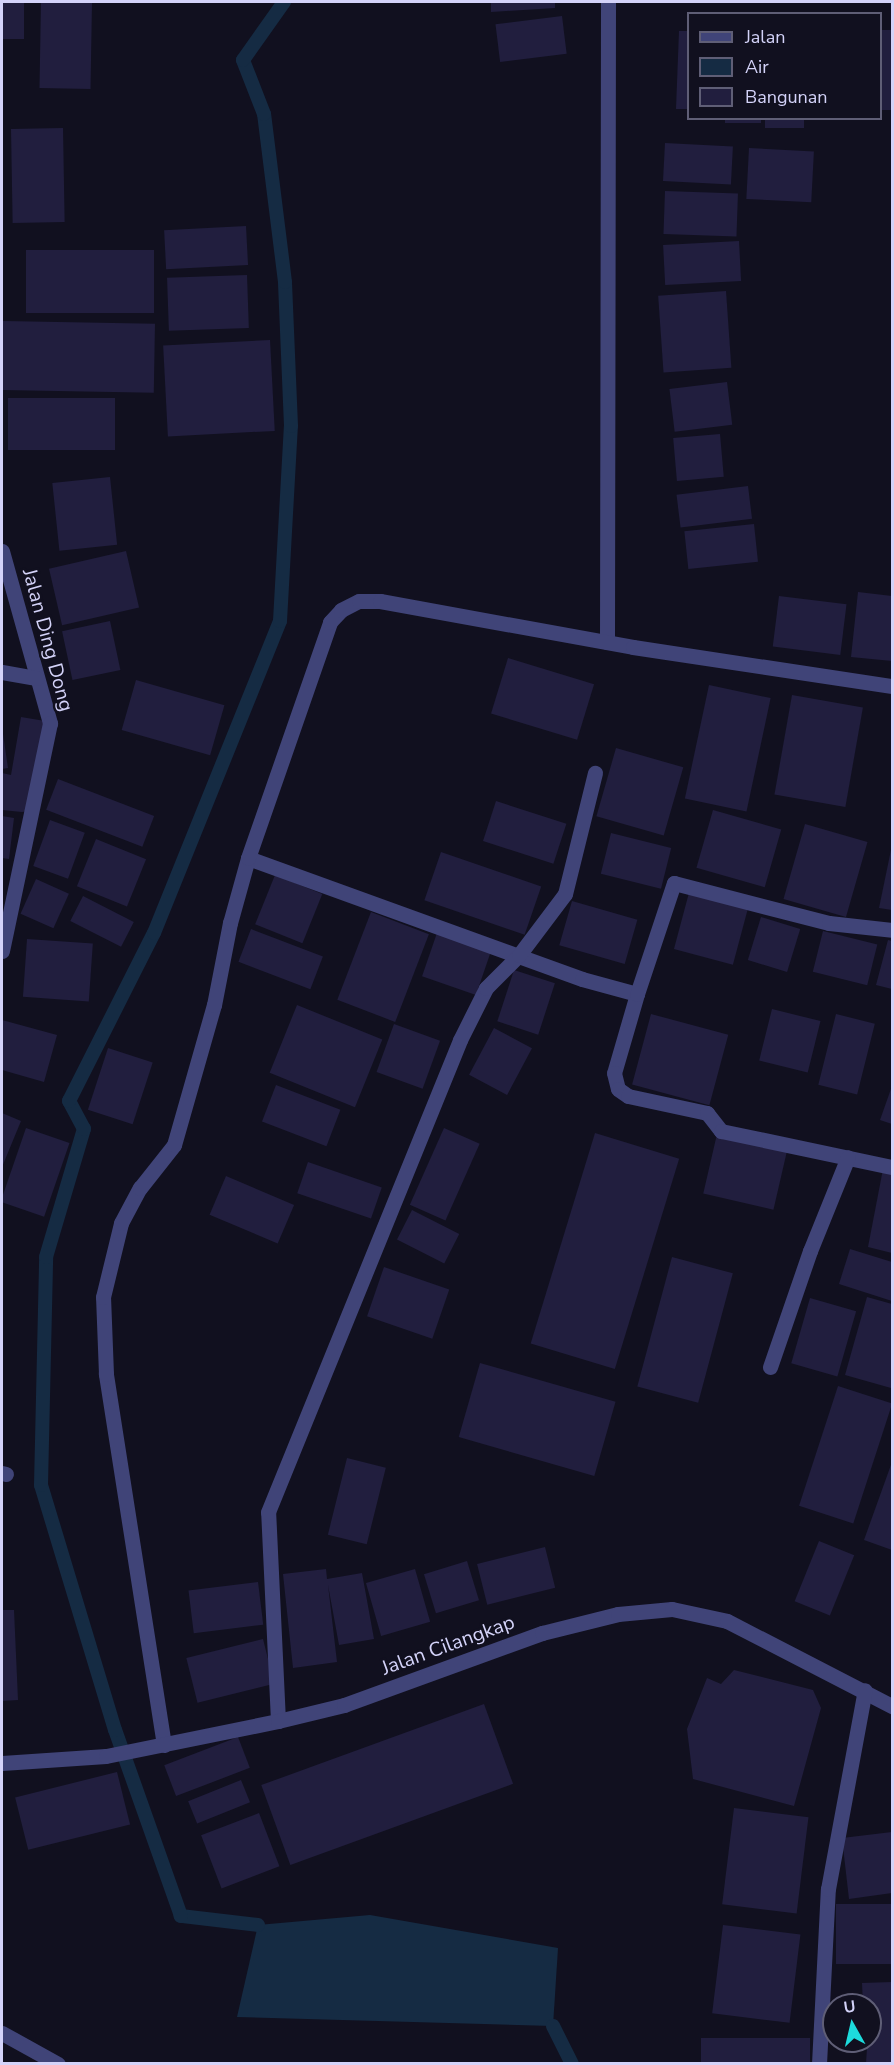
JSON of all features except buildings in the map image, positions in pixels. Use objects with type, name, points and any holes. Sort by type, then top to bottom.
[{"type":"street","points":[[607,642],[608,2]]},
{"type":"street","name":"Jalan Ding Dong","points":[[2,551],[50,723],[2,951]]},
{"type":"street","points":[[164,1745],[106,1374],[103,1298],[121,1223],[140,1188],[174,1145],[214,1005],[230,922],[248,858],[321,641],[341,610],[359,601],[380,601],[607,642],[892,686]]},
{"type":"street","points":[[2,672],[36,678]]},
{"type":"street","points":[[278,1721],[268,1512],[460,1040],[486,988],[519,955],[565,894],[595,773]]},
{"type":"street","points":[[248,858],[582,979],[637,994]]},
{"type":"street","points":[[892,930],[829,923],[674,883],[614,1072],[618,1089],[628,1096],[707,1113],[721,1131],[892,1167]]},
{"type":"street","points":[[770,1367],[810,1251],[848,1157]]},
{"type":"street","name":"Jalan Cilangkap","points":[[2,1763],[106,1756],[278,1721],[344,1705],[542,1634],[618,1614],[672,1609],[727,1621],[865,1690],[892,1706]]},
{"type":"street","points":[[819,2064],[828,1889],[865,1690]]},
{"type":"street","points":[[2,2033],[58,2064]]},
{"type":"water","points":[[370,1915],[558,1948],[553,2026],[237,2017],[258,1925]]},
{"type":"waterway","points":[[258,1925],[181,1916],[115,1730],[41,1485],[46,1257],[84,1129],[69,1101],[154,933],[280,621],[291,426],[285,282],[264,114],[243,60],[284,2]]},
{"type":"waterway","points":[[553,2026],[572,2064]]}]
